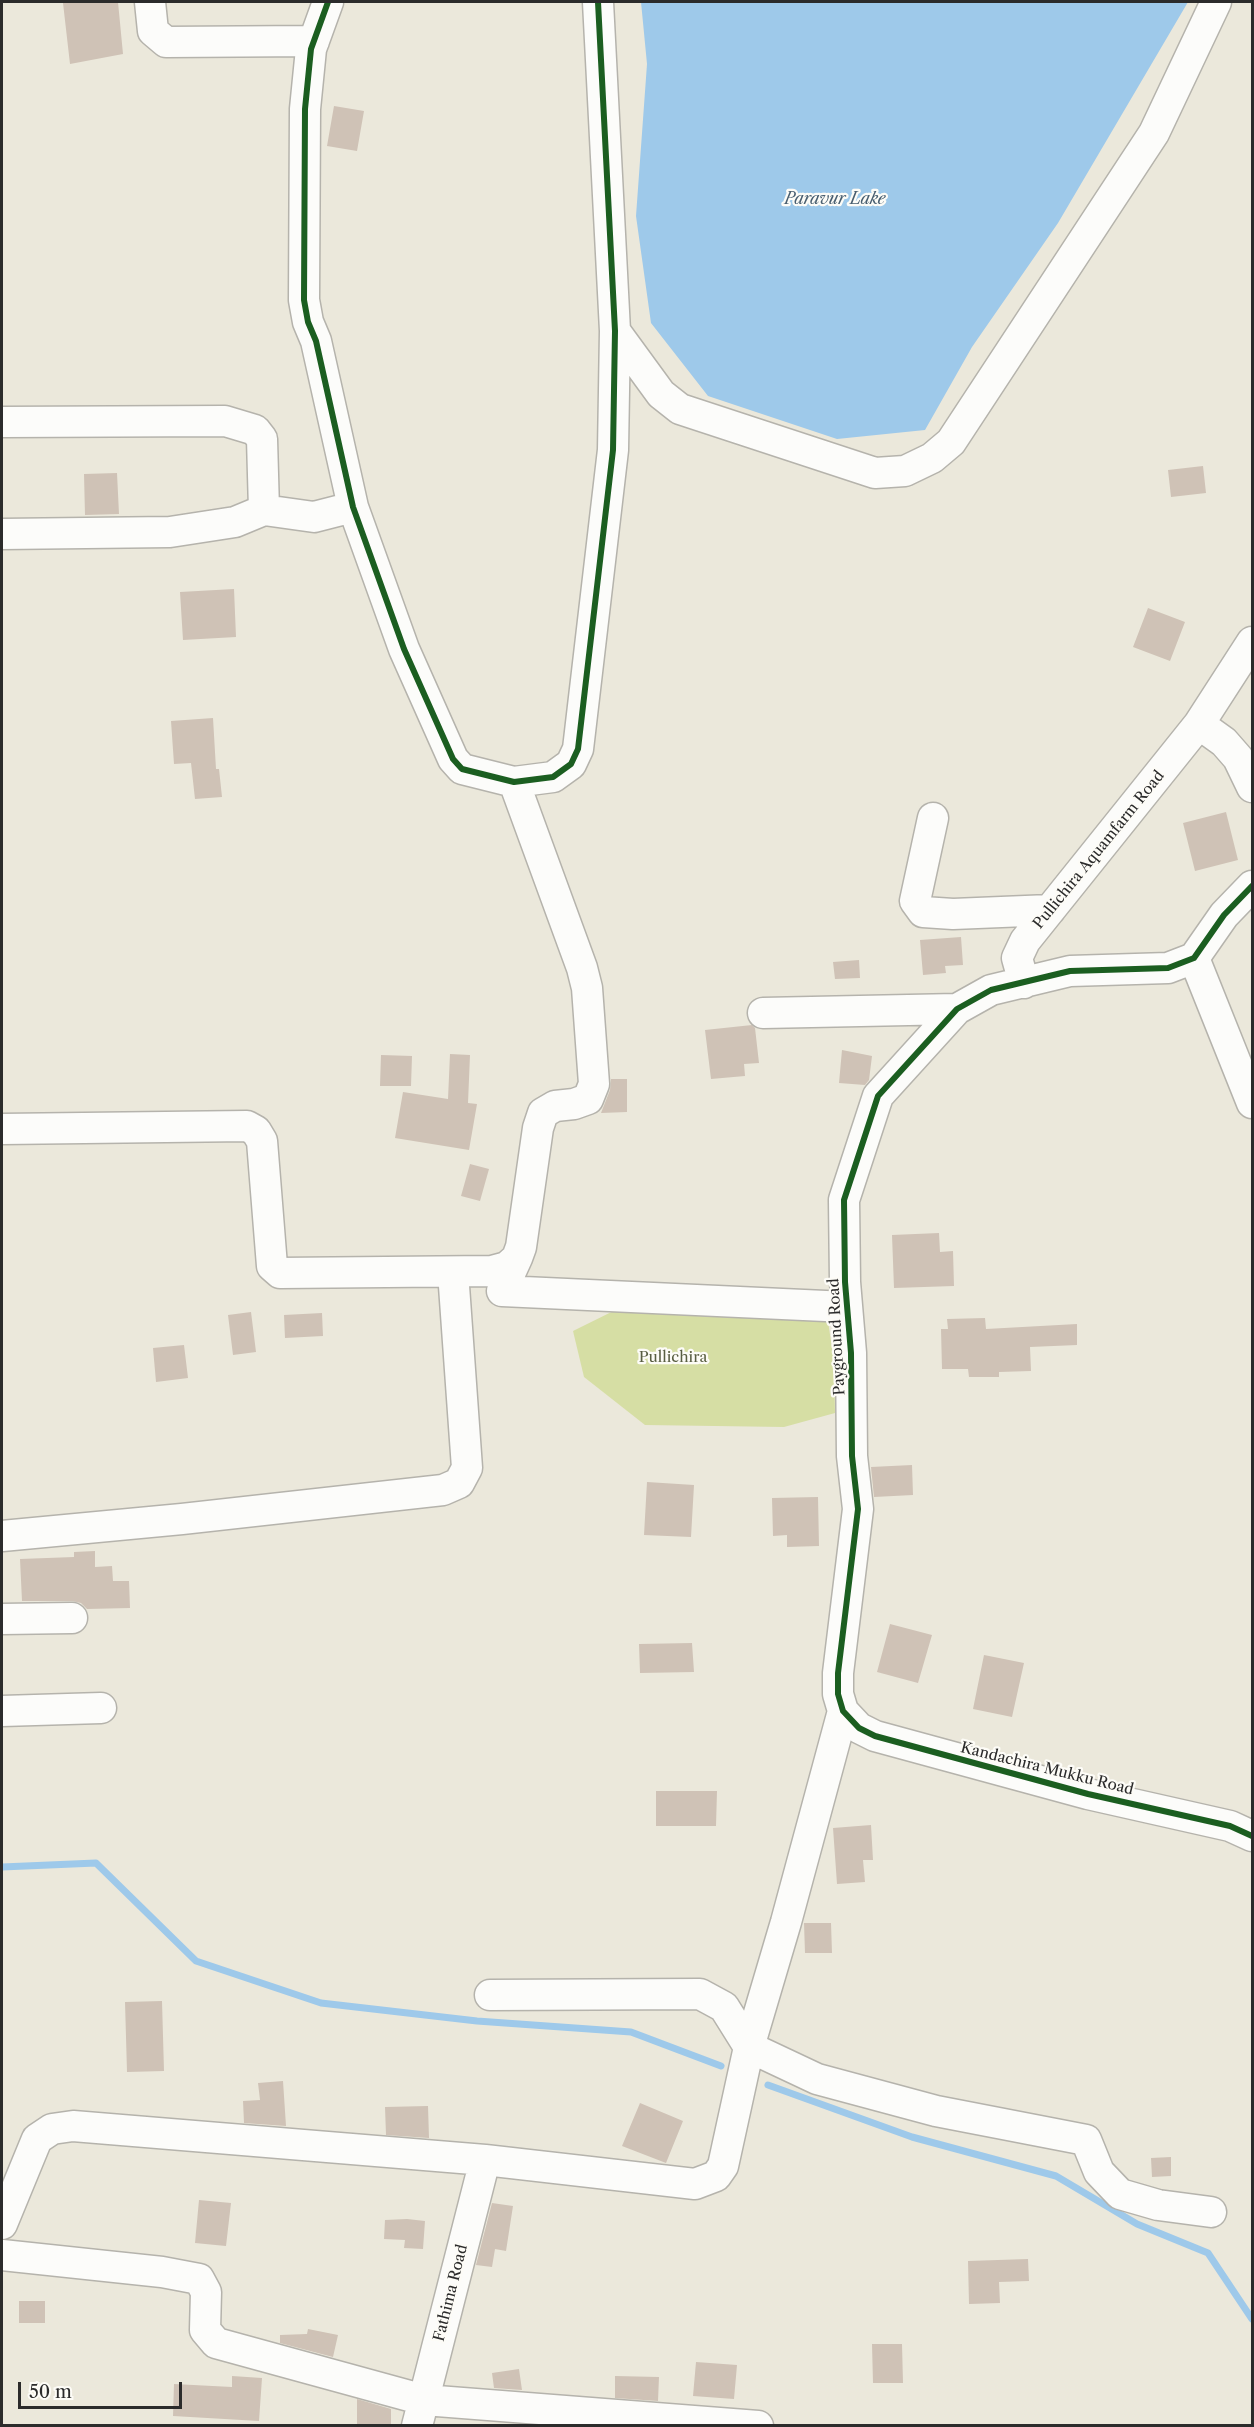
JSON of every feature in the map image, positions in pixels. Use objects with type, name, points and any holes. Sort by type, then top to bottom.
[{"type":"street","points":[[150,2],[153,31],[166,42],[314,41]]},
{"type":"street","points":[[328,2],[314,41],[307,74],[304,300],[308,322],[316,341],[353,507],[404,649],[453,759],[462,769],[514,782],[553,777],[572,764],[578,749],[613,450],[615,331],[598,2]]},
{"type":"street","points":[[615,331],[661,394],[680,409],[875,473],[906,471],[932,458],[951,442],[1154,133],[1216,2]]},
{"type":"street","points":[[2,422],[225,421],[255,430],[262,439],[264,510]]},
{"type":"street","points":[[2,534],[171,532],[235,522],[264,510],[314,517],[353,507]]},
{"type":"street","name":"Pullichira Aquamfarm Road","points":[[1024,982],[1017,958],[1025,941],[1199,724],[1252,642]]},
{"type":"street","points":[[1199,724],[1213,732],[1231,750],[1252,787]]},
{"type":"street","points":[[514,782],[582,968],[587,988],[594,1084],[588,1099],[574,1104],[555,1106],[543,1113],[538,1128],[521,1247],[502,1291],[847,1307]]},
{"type":"street","points":[[933,818],[915,901],[923,912],[953,914],[1050,910]]},
{"type":"street","points":[[1252,886],[1224,915],[1194,958],[1252,1103]]},
{"type":"street","name":"Payground Road","points":[[843,1711],[838,1694],[838,1673],[858,1509],[852,1456],[851,1353],[847,1307],[844,1200],[878,1096],[957,1009],[991,990],[1070,971],[1168,968],[1194,958]]},
{"type":"street","points":[[763,1013],[957,1009]]},
{"type":"street","points":[[2,1129],[247,1126],[256,1131],[262,1141],[272,1266],[280,1273],[492,1271],[507,1268],[517,1258]]},
{"type":"street","points":[[2,1536],[443,1490],[459,1482],[467,1468],[453,1272]]},
{"type":"street","points":[[2,1619],[72,1618]]},
{"type":"street","points":[[2,1711],[100,1708]]},
{"type":"street","points":[[2,2224],[37,2139],[52,2129],[73,2126],[485,2160],[695,2184],[716,2176],[723,2166],[749,2047],[786,1922],[843,1711]]},
{"type":"street","name":"Kandachira Mukku Road","points":[[843,1711],[859,1728],[875,1736],[1088,1794],[1230,1826],[1252,1836]]},
{"type":"street","points":[[490,1995],[700,1994],[724,2007],[749,2047],[817,2079],[936,2111],[1086,2140],[1099,2172],[1120,2194],[1158,2205],[1211,2212]]},
{"type":"street","name":"Fathima Road","points":[[421,2413],[485,2160]]},
{"type":"street","points":[[2,2255],[162,2272],[198,2279],[206,2292],[205,2330],[216,2343],[421,2413],[758,2426]]},
{"type":"green space","name":"Pullichira","points":[[666,1285],[827,1314],[834,1362],[835,1413],[784,1427],[645,1425],[584,1377],[573,1331]]},
{"type":"water","name":"Paravur Lake","points":[[641,2],[1188,2],[1058,223],[972,347],[925,430],[837,439],[708,396],[651,323],[636,216],[647,64]]},
{"type":"building","points":[[118,2],[123,54],[70,64],[63,3]]},
{"type":"building","points":[[334,106],[364,111],[357,151],[327,146]]},
{"type":"building","points":[[1203,466],[1206,493],[1171,497],[1168,470]]},
{"type":"building","points":[[117,473],[119,514],[85,515],[84,474]]},
{"type":"building","points":[[234,589],[236,637],[183,640],[180,592]]},
{"type":"building","points":[[1148,608],[1185,622],[1170,661],[1133,647]]},
{"type":"building","points":[[213,718],[216,769],[219,769],[222,797],[195,799],[191,763],[174,764],[171,721]]},
{"type":"building","points":[[1226,812],[1238,860],[1195,871],[1183,823]]},
{"type":"building","points":[[961,937],[963,965],[945,966],[946,973],[923,975],[920,940]]},
{"type":"building","points":[[859,960],[860,978],[835,979],[833,962]]},
{"type":"building","points":[[752,1025],[755,1028],[759,1063],[744,1064],[745,1076],[711,1079],[705,1030]]},
{"type":"building","points":[[842,1050],[872,1056],[869,1080],[865,1085],[839,1083]]},
{"type":"building","points":[[450,1054],[470,1055],[468,1103],[477,1104],[469,1150],[395,1138],[403,1092],[448,1099]]},
{"type":"building","points":[[381,1055],[412,1056],[411,1086],[380,1086]]},
{"type":"building","points":[[611,1079],[627,1079],[627,1112],[601,1113],[610,1090]]},
{"type":"building","points":[[470,1164],[489,1169],[480,1201],[461,1196]]},
{"type":"building","points":[[939,1233],[940,1252],[953,1251],[954,1286],[894,1288],[892,1235]]},
{"type":"building","points":[[251,1312],[256,1352],[233,1355],[228,1315]]},
{"type":"building","points":[[322,1313],[323,1336],[285,1338],[284,1315]]},
{"type":"building","points":[[985,1318],[986,1329],[1077,1324],[1077,1345],[1030,1347],[1031,1371],[999,1372],[999,1377],[969,1377],[968,1369],[942,1369],[941,1329],[948,1329],[947,1319]]},
{"type":"building","points":[[184,1345],[188,1378],[156,1382],[153,1348]]},
{"type":"building","points":[[912,1465],[913,1495],[874,1497],[871,1467]]},
{"type":"building","points":[[647,1482],[694,1485],[691,1537],[644,1535]]},
{"type":"building","points":[[818,1497],[819,1546],[787,1547],[787,1535],[773,1536],[772,1498]]},
{"type":"building","points":[[95,1551],[95,1567],[112,1566],[113,1581],[129,1581],[130,1608],[87,1609],[81,1603],[72,1601],[22,1601],[20,1559],[74,1557],[74,1552]]},
{"type":"building","points":[[890,1624],[932,1635],[918,1683],[877,1672]]},
{"type":"building","points":[[692,1643],[694,1672],[640,1673],[639,1644]]},
{"type":"building","points":[[984,1655],[1024,1663],[1012,1717],[973,1709]]},
{"type":"building","points":[[656,1791],[717,1791],[716,1826],[656,1826]]},
{"type":"building","points":[[871,1825],[873,1860],[863,1860],[865,1882],[837,1884],[833,1828]]},
{"type":"building","points":[[804,1923],[831,1923],[832,1953],[805,1953]]},
{"type":"building","points":[[162,2001],[164,2071],[127,2072],[125,2002]]},
{"type":"building","points":[[283,2081],[286,2126],[244,2123],[243,2101],[260,2100],[258,2083]]},
{"type":"building","points":[[640,2103],[683,2121],[666,2163],[622,2146]]},
{"type":"building","points":[[428,2106],[429,2138],[386,2135],[385,2107]]},
{"type":"building","points":[[1171,2157],[1171,2176],[1152,2177],[1151,2158]]},
{"type":"building","points":[[199,2200],[231,2203],[226,2246],[195,2243]]},
{"type":"building","points":[[492,2203],[513,2206],[506,2251],[495,2249],[492,2267],[476,2265]]},
{"type":"building","points":[[385,2220],[425,2221],[423,2249],[404,2248],[405,2240],[384,2239]]},
{"type":"building","points":[[1028,2259],[1029,2281],[999,2282],[1000,2303],[969,2304],[968,2261]]},
{"type":"building","points":[[19,2301],[45,2301],[45,2323],[19,2323]]},
{"type":"building","points":[[308,2329],[338,2335],[333,2357],[280,2343],[280,2335],[307,2334]]},
{"type":"building","points":[[872,2344],[902,2344],[903,2383],[873,2383]]},
{"type":"building","points":[[696,2362],[737,2365],[734,2399],[693,2396]]},
{"type":"building","points":[[519,2369],[522,2390],[494,2388],[492,2373]]},
{"type":"building","points":[[232,2376],[262,2378],[259,2421],[173,2416],[174,2384],[232,2387]]},
{"type":"building","points":[[615,2376],[659,2377],[658,2401],[615,2398]]},
{"type":"building","points":[[357,2399],[391,2409],[391,2426],[357,2426]]},
{"type":"waterway","points":[[2,1867],[96,1863],[196,1961],[321,2003],[477,2021],[631,2032],[721,2066]]},
{"type":"waterway","points":[[768,2085],[912,2137],[1056,2176],[1137,2224],[1208,2253],[1252,2319]]},
{"type":"cycle path","points":[[328,2],[311,49],[305,109],[304,300],[308,322],[316,341],[353,507],[404,649],[453,759],[462,769],[514,782],[553,777],[571,764],[578,749],[613,450],[615,331],[598,2]]},
{"type":"cycle path","points":[[1252,886],[1224,915],[1194,958],[1168,968],[1070,971],[991,990],[957,1009],[878,1096],[844,1200],[845,1282],[851,1353],[852,1456],[858,1509],[838,1673],[838,1694],[843,1711],[859,1728],[875,1736],[1088,1794],[1230,1826],[1252,1836]]}]
